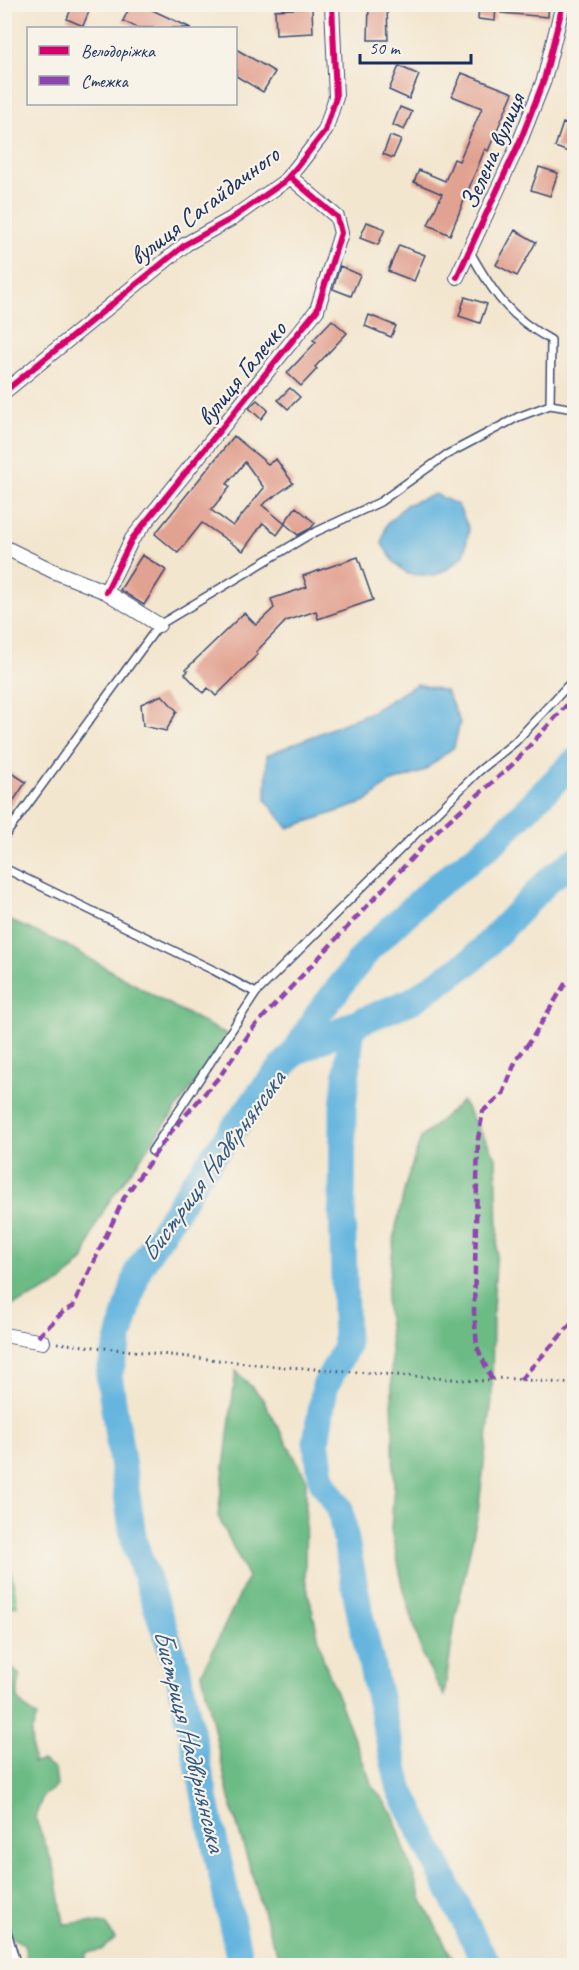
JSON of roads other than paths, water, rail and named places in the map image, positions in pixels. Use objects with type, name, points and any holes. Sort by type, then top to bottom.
[{"type":"street","name":"вулиця Сагайдачного","points":[[4,392],[186,244],[231,219],[284,182],[326,131],[336,97],[332,4]]},
{"type":"street","name":"Зелена вулиця","points":[[457,277],[520,141],[544,80],[563,4]]},
{"type":"street","name":"вулиця Галечко","points":[[106,592],[132,539],[317,310],[341,233],[337,218],[289,176]]},
{"type":"street","points":[[4,547],[53,571],[106,592],[159,624]]},
{"type":"street","points":[[4,1335],[43,1342]]},
{"type":"lane","points":[[469,249],[485,279],[512,314],[532,330],[551,340],[550,405]]},
{"type":"lane","points":[[4,837],[159,624],[309,534],[380,501],[446,455],[518,417],[550,405],[574,409]]},
{"type":"lane","points":[[152,1151],[256,993],[479,771],[515,742],[574,679]]},
{"type":"lane","points":[[4,868],[256,993]]},
{"type":"lane","points":[[4,1921],[17,1965]]},
{"type":"water","points":[[435,494],[458,505],[469,529],[464,555],[449,568],[433,576],[408,574],[395,563],[382,544],[386,525],[406,505]]},
{"type":"water","points":[[417,684],[446,691],[460,722],[454,747],[422,772],[389,783],[366,802],[288,828],[266,800],[267,755],[371,712]]},
{"type":"waterway","points":[[294,1053],[319,1013],[370,948],[435,887],[492,844],[574,762]]},
{"type":"waterway","name":"Бистриця Надвірнянська","points":[[241,1966],[177,1666],[134,1542],[109,1375],[138,1270],[194,1182],[260,1093],[294,1053],[352,1025],[413,1000],[472,960],[550,879],[574,861]]},
{"type":"waterway","points":[[352,1025],[343,1107],[342,1207],[346,1347],[325,1386],[316,1442],[322,1481],[340,1509],[361,1619],[400,1789],[489,1966]]}]
